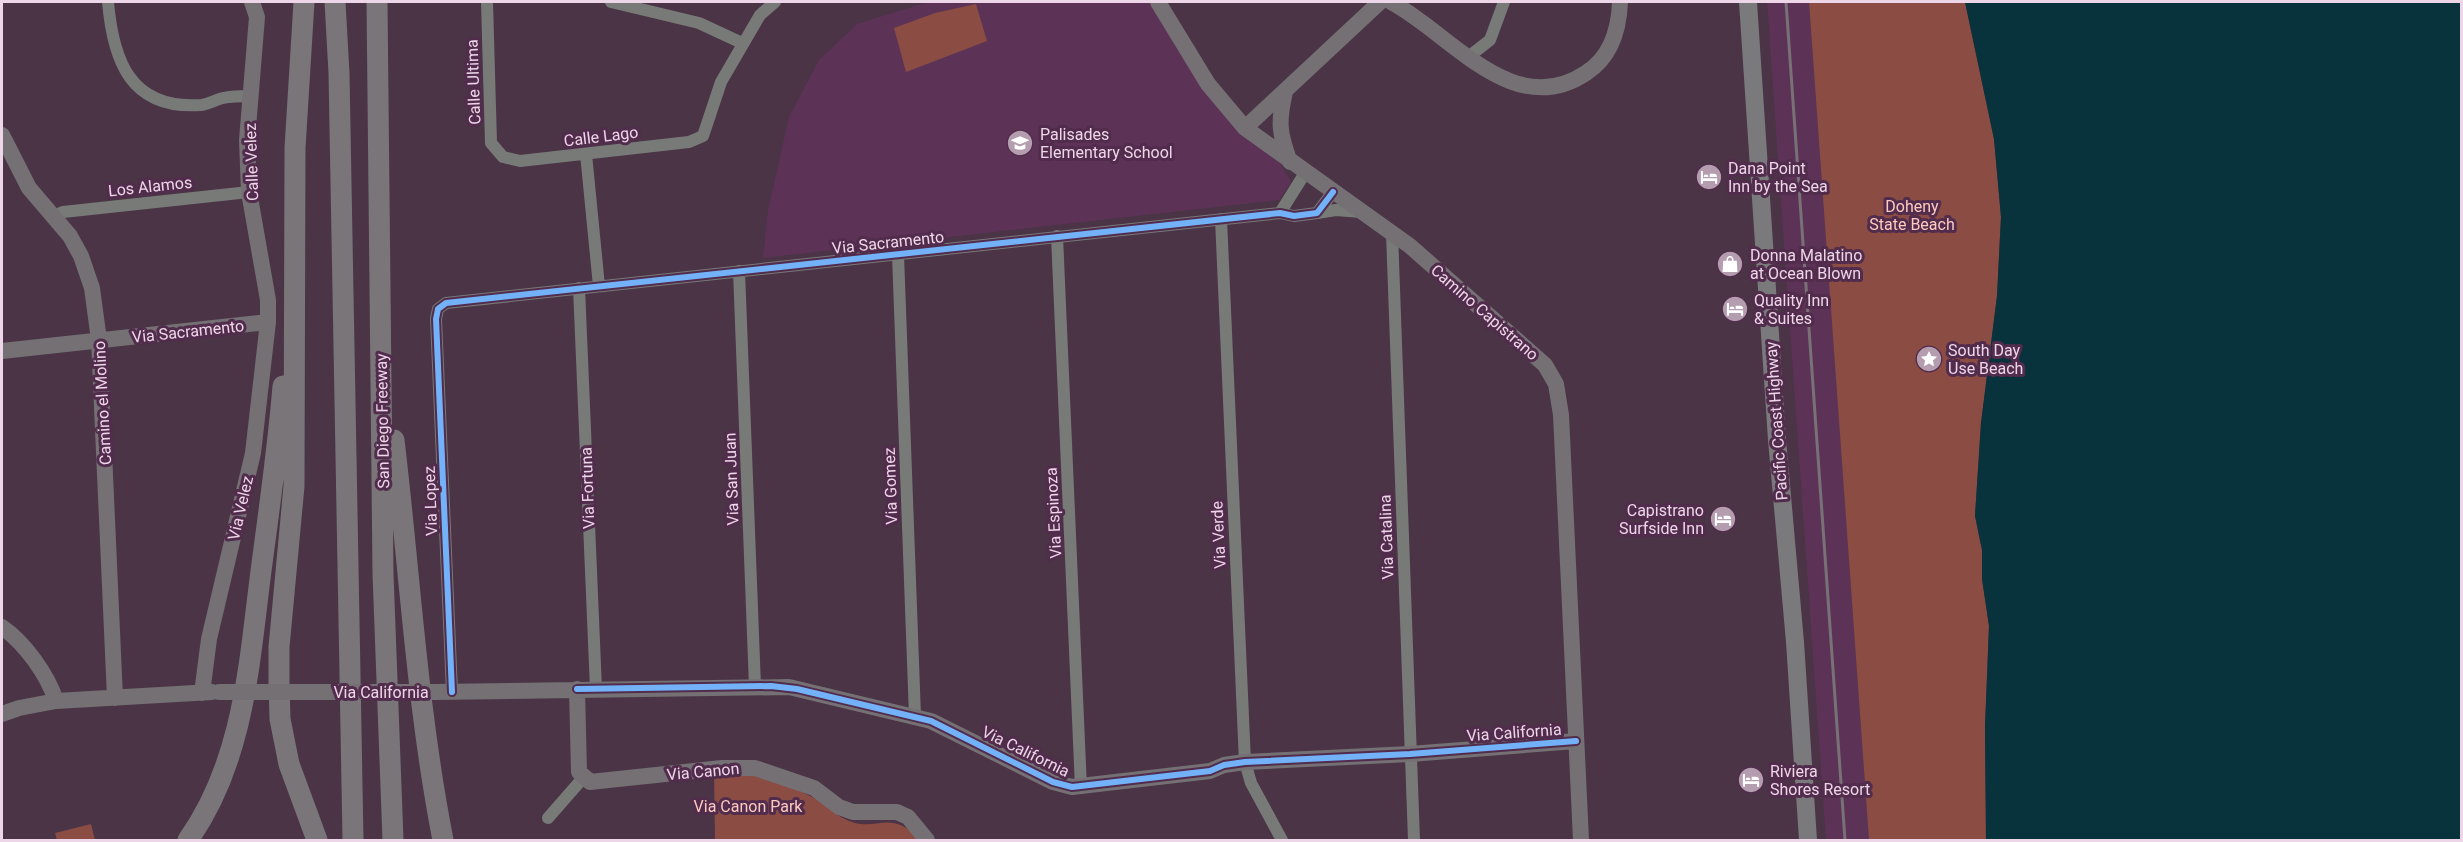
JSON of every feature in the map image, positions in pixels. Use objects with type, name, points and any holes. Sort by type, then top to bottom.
[{"type":"highway","points":[[304,2],[295,148],[294,486],[279,647],[279,695],[280,719],[289,764],[317,840]]},
{"type":"highway","points":[[335,2],[339,84],[353,840]]},
{"type":"highway","name":"San Diego Freeway","points":[[377,2],[383,574],[393,840]]},
{"type":"highway","points":[[188,840],[204,818],[233,748],[248,682],[287,342],[296,305]]},
{"type":"highway","points":[[381,330],[407,547],[414,650],[442,840]]},
{"type":"main road","name":"Pacific Coast Highway","points":[[1748,2],[1780,483],[1795,642],[1808,840]]},
{"type":"street","points":[[108,2],[116,53],[134,83],[149,94],[168,102],[186,105],[251,96]]},
{"type":"street","name":"Calle Velez","points":[[252,2],[257,17],[247,140],[249,192],[268,300],[268,322]]},
{"type":"street","name":"Calle Ultima","points":[[487,2],[491,143],[503,157]]},
{"type":"street","points":[[611,2],[699,23],[742,43],[760,15],[776,2]]},
{"type":"street","name":"Camino Capistrano","points":[[1158,2],[1224,104],[1245,128],[1290,163],[1392,233],[1545,364],[1556,384],[1561,415],[1581,840]]},
{"type":"street","points":[[1245,128],[1380,2]]},
{"type":"street","points":[[1391,2],[1467,58],[1529,88],[1558,87],[1590,71],[1604,57],[1615,37],[1620,2]]},
{"type":"street","points":[[1467,58],[1490,40],[1504,2]]},
{"type":"street","name":"Calle Lago","points":[[503,157],[520,161],[689,142],[703,136],[721,82],[742,43]]},
{"type":"street","points":[[1285,92],[1279,121],[1280,138],[1290,163]]},
{"type":"street","points":[[1224,104],[1244,110],[1266,109]]},
{"type":"street","name":"Camino el Molino","points":[[2,135],[29,188],[70,236],[88,274],[99,340],[115,698]]},
{"type":"street","points":[[586,154],[599,286]]},
{"type":"street","points":[[1280,213],[1305,173]]},
{"type":"street","name":"Los Alamos","points":[[54,216],[63,212],[249,192]]},
{"type":"street","points":[[1317,213],[1333,192]]},
{"type":"street","name":"Via Sacramento","points":[[438,309],[446,303],[1057,236],[1280,213],[1289,216],[1336,210],[1361,212]]},
{"type":"street","name":"Via Verde","points":[[1221,219],[1247,768],[1282,840]]},
{"type":"street","name":"Via Catalina","points":[[1392,233],[1414,840]]},
{"type":"street","name":"Via Espinoza","points":[[1057,236],[1081,788]]},
{"type":"street","name":"Via Gomez","points":[[898,255],[915,716]]},
{"type":"street","name":"Via San Juan","points":[[739,272],[755,686]]},
{"type":"street","name":"Via Fortuna","points":[[579,288],[596,689]]},
{"type":"street","name":"Via Lopez","points":[[438,309],[444,692]]},
{"type":"street","name":"Via Sacramento","points":[[2,351],[268,322]]},
{"type":"street","name":"Via Velez","points":[[210,692],[209,639],[253,453],[268,322]]},
{"type":"street","points":[[2,627],[21,646],[52,687],[56,701]]},
{"type":"street","name":"Via California","points":[[2,714],[19,708],[56,701],[210,692],[444,692],[789,687],[915,716],[947,727],[1053,782],[1081,788],[1210,771],[1225,775],[1247,768],[1269,772],[1282,760],[1410,754],[1576,741]]},
{"type":"street","points":[[548,818],[584,778],[579,772],[576,689]]},
{"type":"street","name":"Via Canon","points":[[584,778],[590,782],[600,782],[722,768],[755,768],[785,776],[814,788],[839,807],[853,812],[897,812],[908,817],[927,840]]},
{"type":"shaded area","name":"Palisades Elementary School","points":[[928,2],[1150,2],[1199,79],[1278,159],[1291,182],[1279,200],[763,258],[768,210],[789,117],[819,60],[857,24]]},
{"type":"shaded area","points":[[1767,2],[1809,2],[1869,840],[1826,840]]},
{"type":"green space","name":"Doheny State Beach","points":[[1809,2],[1965,2],[1994,139],[2001,217],[1997,296],[1981,423],[1975,516],[1982,550],[1982,579],[1989,626],[1985,727],[1986,840],[1869,840]]},
{"type":"green space","points":[[976,4],[987,41],[906,72],[894,28],[935,13]]},
{"type":"green space","name":"Via Canon Park","points":[[756,770],[814,798],[845,819],[865,824],[900,825],[921,840],[715,840],[714,772]]},
{"type":"green space","points":[[91,824],[95,840],[57,840],[55,833]]},
{"type":"water","points":[[1965,2],[2461,2],[2461,840],[1986,840],[1985,727],[1989,626],[1982,579],[1982,550],[1975,516],[1981,423],[1997,296],[2001,217],[1994,139]]},
{"type":"railway","points":[[1786,2],[1845,840]]},
{"type":"cycle path","points":[[452,692],[436,319],[438,309],[446,303],[1280,213],[1294,216],[1317,213],[1333,192]]},
{"type":"cycle path","points":[[577,689],[771,686],[797,689],[931,721],[1053,782],[1072,787],[1210,771],[1224,765],[1245,762],[1410,754],[1576,741]]},
{"type":"place","name":"Palisades Elementary School","points":[[1020,143]]},
{"type":"place","name":"Dana Point Inn by the Sea","points":[[1709,177]]},
{"type":"place","name":"Donna Malatino at Ocean Blown","points":[[1730,264]]},
{"type":"place","name":"Quality Inn & Suites","points":[[1735,309]]},
{"type":"place","name":"South Day Use Beach","points":[[1929,359]]},
{"type":"place","name":"Capistrano Surfside Inn","points":[[1723,519]]},
{"type":"place","name":"Riviera Shores Resort","points":[[1751,780]]}]
